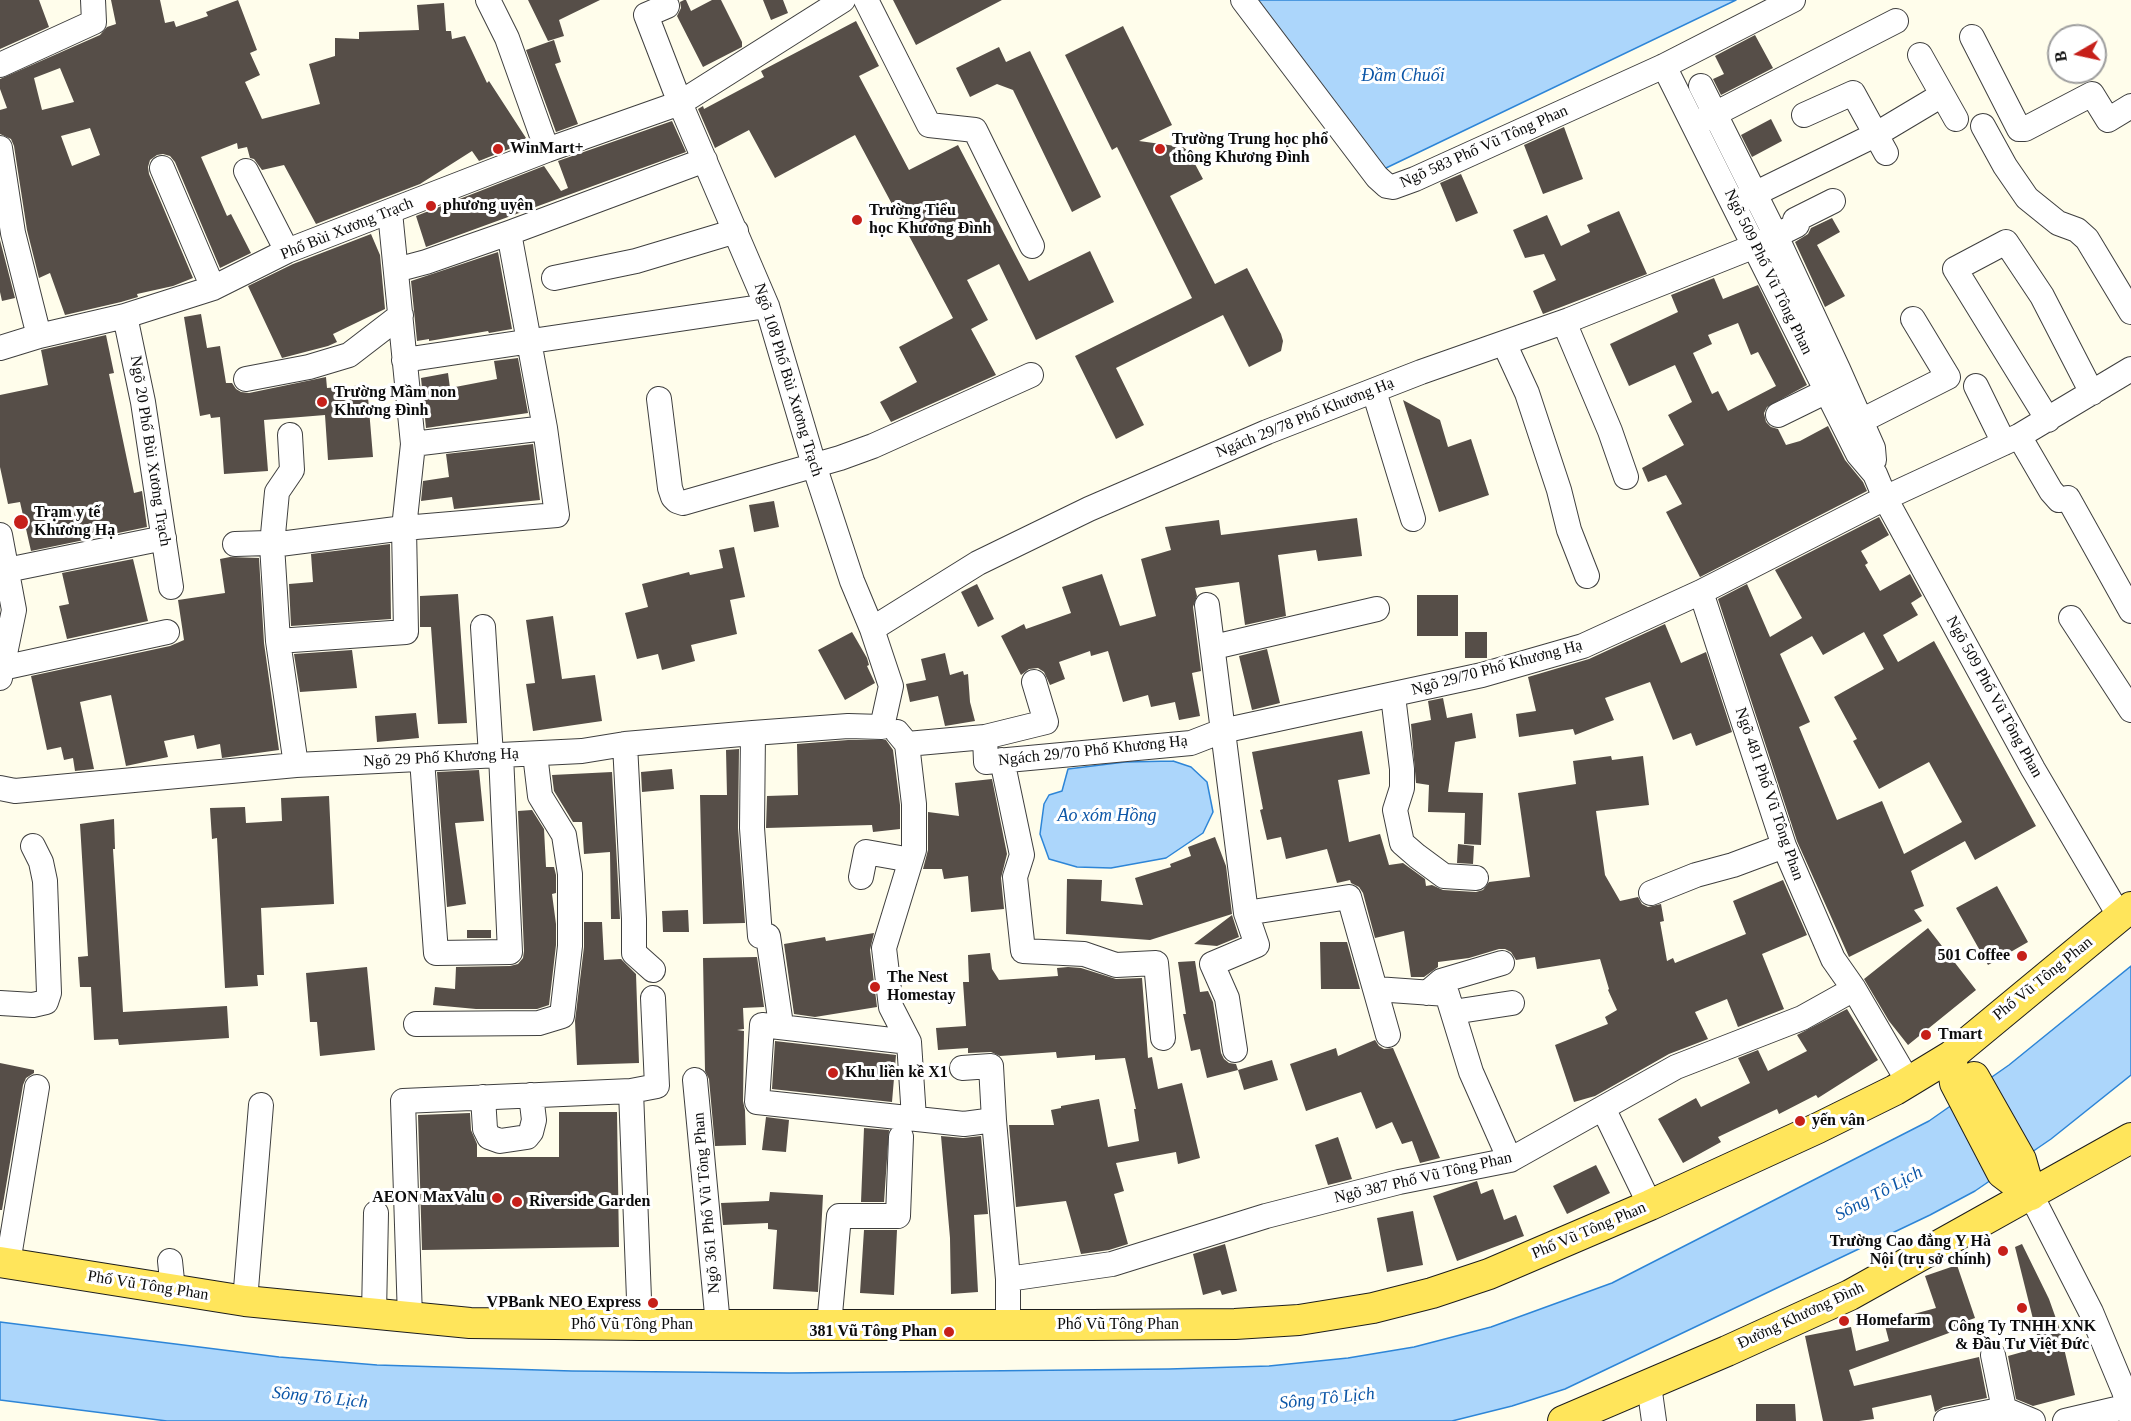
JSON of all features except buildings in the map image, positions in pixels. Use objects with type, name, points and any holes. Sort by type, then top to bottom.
[{"type":"main road","name":"Phố Vũ Tông Phan","points":[[4,1262],[245,1301],[470,1323],[1235,1324],[1299,1320],[1373,1308],[1432,1293],[1489,1274],[1650,1205],[1818,1128],[1909,1083],[1959,1070],[2125,912]]},
{"type":"main road","points":[[1959,1070],[2012,1166],[2031,1195]]},
{"type":"main road","name":"Đường Khương Đình","points":[[1563,1421],[1850,1294],[2129,1144]]},
{"type":"street","points":[[0,65],[94,22],[93,0]]},
{"type":"street","points":[[488,0],[507,38],[547,150]]},
{"type":"street","name":"Phố Bùi Xương Trạch","points":[[0,348],[39,336],[125,316],[213,288],[287,251],[547,150],[680,103],[843,0]]},
{"type":"street","points":[[866,0],[929,125],[975,130],[1032,246]]},
{"type":"street","name":"Ngõ 583 Phố Vũ Tông Phan","points":[[1243,0],[1377,177],[1387,186],[1404,184],[1664,66],[1792,0]]},
{"type":"street","name":"Ngõ 108 Phố Bùi Xương Trạch","points":[[670,2],[646,15],[680,103],[767,306],[814,465],[852,581],[872,629]]},
{"type":"street","points":[[1694,125],[1896,21]]},
{"type":"street","points":[[1972,37],[2019,129],[2025,129],[2092,94],[2109,120],[2131,106]]},
{"type":"street","points":[[1920,55],[1956,119]]},
{"type":"street","name":"Ngõ 509 Phố Vũ Tông Phan","points":[[1664,66],[1694,125],[1745,199]]},
{"type":"street","name":"Ngõ 509 Phố Vũ Tông Phan","points":[[1701,86],[1716,114],[1745,199],[1803,319],[1828,379],[1853,425],[1858,454],[1875,474],[1885,498],[2033,769],[2125,912]]},
{"type":"street","points":[[1804,116],[1853,93],[1881,144]]},
{"type":"street","points":[[1745,199],[1881,144],[1942,95]]},
{"type":"street","points":[[1983,126],[2005,166],[2027,198],[2058,223],[2077,230],[2087,239],[2131,312]]},
{"type":"street","points":[[0,148],[13,233],[39,336]]},
{"type":"street","points":[[396,270],[509,233],[705,160]]},
{"type":"street","points":[[162,168],[213,288]]},
{"type":"street","points":[[246,171],[287,251]]},
{"type":"street","name":"Ngách 29/78 Phố Khương Hạ","points":[[872,629],[978,563],[1089,509],[1267,432],[1564,322],[1765,241],[1797,225],[1795,220],[1833,201]]},
{"type":"street","points":[[278,641],[406,632],[404,528],[413,444],[390,212]]},
{"type":"street","points":[[554,278],[636,261],[736,231]]},
{"type":"street","points":[[235,544],[272,544],[404,528],[557,515],[545,428],[509,233]]},
{"type":"street","points":[[2048,420],[1955,269],[2006,242],[2042,296],[2092,393]]},
{"type":"street","points":[[404,360],[767,306]]},
{"type":"street","points":[[246,379],[309,367],[349,355],[401,315]]},
{"type":"street","name":"Ngõ 20 Phố Bùi Xương Trạch","points":[[125,316],[138,371],[171,587]]},
{"type":"street","points":[[1853,425],[1948,377],[1913,319]]},
{"type":"street","points":[[1564,322],[1610,431],[1626,477]]},
{"type":"street","points":[[1504,343],[1527,393],[1559,490],[1569,530],[1587,576]]},
{"type":"street","name":"Ngõ 29/70 Phố Khương Hạ","points":[[1222,731],[1393,696],[1482,675],[1583,646],[1701,592],[1885,498],[2012,440],[2131,369]]},
{"type":"street","points":[[659,399],[670,488],[673,497],[683,503],[873,446],[1031,375]]},
{"type":"street","points":[[1778,415],[1828,379]]},
{"type":"street","points":[[1976,386],[2012,440],[2051,491],[2059,500],[2068,498],[2131,611]]},
{"type":"street","points":[[1374,391],[1413,519]]},
{"type":"street","points":[[413,444],[545,428]]},
{"type":"street","points":[[290,435],[292,470],[277,492],[272,544],[278,641],[296,765]]},
{"type":"street","points":[[0,535],[14,610],[1,673],[168,632]]},
{"type":"street","points":[[7,570],[164,538]]},
{"type":"street","name":"Ngõ 481 Phố Vũ Tông Phan","points":[[1701,592],[1784,846],[1833,959],[1854,989],[1909,1083]]},
{"type":"street","points":[[1208,605],[1246,913],[1257,945],[1212,964],[1227,998],[1235,1050]]},
{"type":"street","points":[[1214,647],[1377,609]]},
{"type":"street","points":[[2071,618],[2131,711]]},
{"type":"street","points":[[422,759],[436,953],[510,952],[496,755],[483,627]]},
{"type":"street","points":[[829,1325],[839,1216],[898,1216],[907,1128],[909,1042],[891,1007],[884,948],[914,850],[914,804],[907,744],[898,733],[882,727],[891,686],[872,629]]},
{"type":"street","points":[[907,744],[985,737],[1046,722],[1034,682]]},
{"type":"street","points":[[1393,696],[1402,769],[1402,788],[1395,810],[1402,843],[1444,876],[1476,878]]},
{"type":"street","name":"Ngõ 29 Phố Khương Hạ","points":[[0,788],[15,791],[296,765],[582,752],[626,744],[753,733],[848,726],[882,727]]},
{"type":"street","name":"Ngách 29/70 Phố Khương Hạ","points":[[985,737],[986,762],[1191,743],[1222,731]]},
{"type":"street","points":[[753,733],[752,828],[760,936],[768,936],[780,1018]]},
{"type":"street","points":[[626,744],[634,953],[653,970]]},
{"type":"street","points":[[416,1024],[539,1023],[562,1016],[570,946],[570,874],[564,835],[540,796],[535,753]]},
{"type":"street","points":[[1002,760],[1022,855],[1015,878],[1023,951],[1084,954],[1116,964],[1156,963],[1163,1038]]},
{"type":"street","points":[[0,1003],[33,1005],[46,1002],[49,993],[45,881],[41,862],[33,846]]},
{"type":"street","points":[[1651,893],[1696,875],[1733,865],[1784,846]]},
{"type":"street","points":[[861,877],[866,852],[911,860]]},
{"type":"street","points":[[1246,913],[1349,897],[1388,1035]]},
{"type":"street","points":[[1427,993],[1441,981],[1502,963]]},
{"type":"street","points":[[1376,989],[1447,994],[1471,1072],[1510,1160]]},
{"type":"street","name":"Ngõ 387 Phố Vũ Tông Phan","points":[[1008,1279],[1112,1264],[1266,1216],[1399,1182],[1510,1160],[1677,1067],[1802,1018],[1854,989]]},
{"type":"street","points":[[410,1318],[403,1101],[631,1090],[657,1086],[653,998]]},
{"type":"street","points":[[1453,1012],[1512,1003]]},
{"type":"street","points":[[909,1042],[762,1025],[757,1102],[907,1128],[994,1120]]},
{"type":"street","points":[[962,1068],[992,1066],[994,1120],[1008,1279],[1008,1324]]},
{"type":"street","name":"Ngõ 361 Phố Vũ Tông Phan","points":[[695,1080],[718,1325]]},
{"type":"street","points":[[4,1262],[37,1087]]},
{"type":"street","points":[[631,1090],[640,1325]]},
{"type":"street","points":[[483,1097],[485,1129],[489,1137],[501,1141],[527,1137],[531,1132],[534,1120],[531,1095]]},
{"type":"street","points":[[245,1301],[261,1105]]},
{"type":"street","points":[[1603,1108],[1650,1205]]},
{"type":"street","points":[[2031,1195],[2091,1312],[2129,1401],[2065,1421]]},
{"type":"street","points":[[374,1314],[376,1213]]},
{"type":"street","points":[[170,1261],[173,1290]]},
{"type":"street","points":[[1993,1355],[2004,1408]]},
{"type":"street","points":[[1649,1384],[1654,1421]]},
{"type":"street","points":[[1946,1421],[2004,1408],[2032,1421]]},
{"type":"water","name":"Đầm Chuối","points":[[1250,0],[1736,0],[1380,169]]},
{"type":"water","name":"Ao xóm Hồng","points":[[1173,761],[1191,767],[1207,782],[1213,812],[1203,833],[1166,858],[1111,868],[1077,867],[1049,859],[1040,834],[1044,804],[1049,795],[1062,791],[1068,769],[1125,762]]},
{"type":"water","name":"Sông Tô Lịch","points":[[2131,966],[2131,1075],[2051,1139],[1975,1191],[1930,1215],[1565,1389],[1512,1406],[1452,1421],[167,1421],[0,1400],[0,1322],[279,1357],[377,1365],[572,1371],[789,1373],[1169,1369],[1269,1366],[1348,1358],[1414,1347],[1491,1327],[1612,1283],[1929,1121],[2009,1065]]},
{"type":"place","name":"WinMart+","points":[[498,149]]},
{"type":"place","name":"Trường Trung học phổ thông Khương Đình","points":[[1160,149]]},
{"type":"place","name":"phương uyên","points":[[431,206]]},
{"type":"place","name":"Trường Tiểu học Khương Đình","points":[[857,220]]},
{"type":"place","name":"Trường Mầm non Khương Đình","points":[[322,402]]},
{"type":"place","name":"Trạm y tế Khương Hạ","points":[[21,522]]},
{"type":"place","name":"501 Coffee","points":[[2022,956]]},
{"type":"place","name":"The Nest Homestay","points":[[875,987]]},
{"type":"place","name":"Tmart","points":[[1926,1035]]},
{"type":"place","name":"Khu liền kề X1","points":[[833,1073]]},
{"type":"place","name":"yến vân","points":[[1800,1121]]},
{"type":"place","name":"AEON MaxValu","points":[[497,1198]]},
{"type":"place","name":"Riverside Garden","points":[[517,1202]]},
{"type":"place","name":"Trường Cao đẳng Y Hà Nội (trụ sở chính)","points":[[2003,1251]]},
{"type":"place","name":"VPBank NEO Express","points":[[653,1303]]},
{"type":"place","name":"Công Ty TNHH XNK & Đầu Tư Việt Đức","points":[[2022,1308]]},
{"type":"place","name":"Homefarm","points":[[1844,1321]]},
{"type":"place","name":"381 Vũ Tông Phan","points":[[949,1332]]}]
